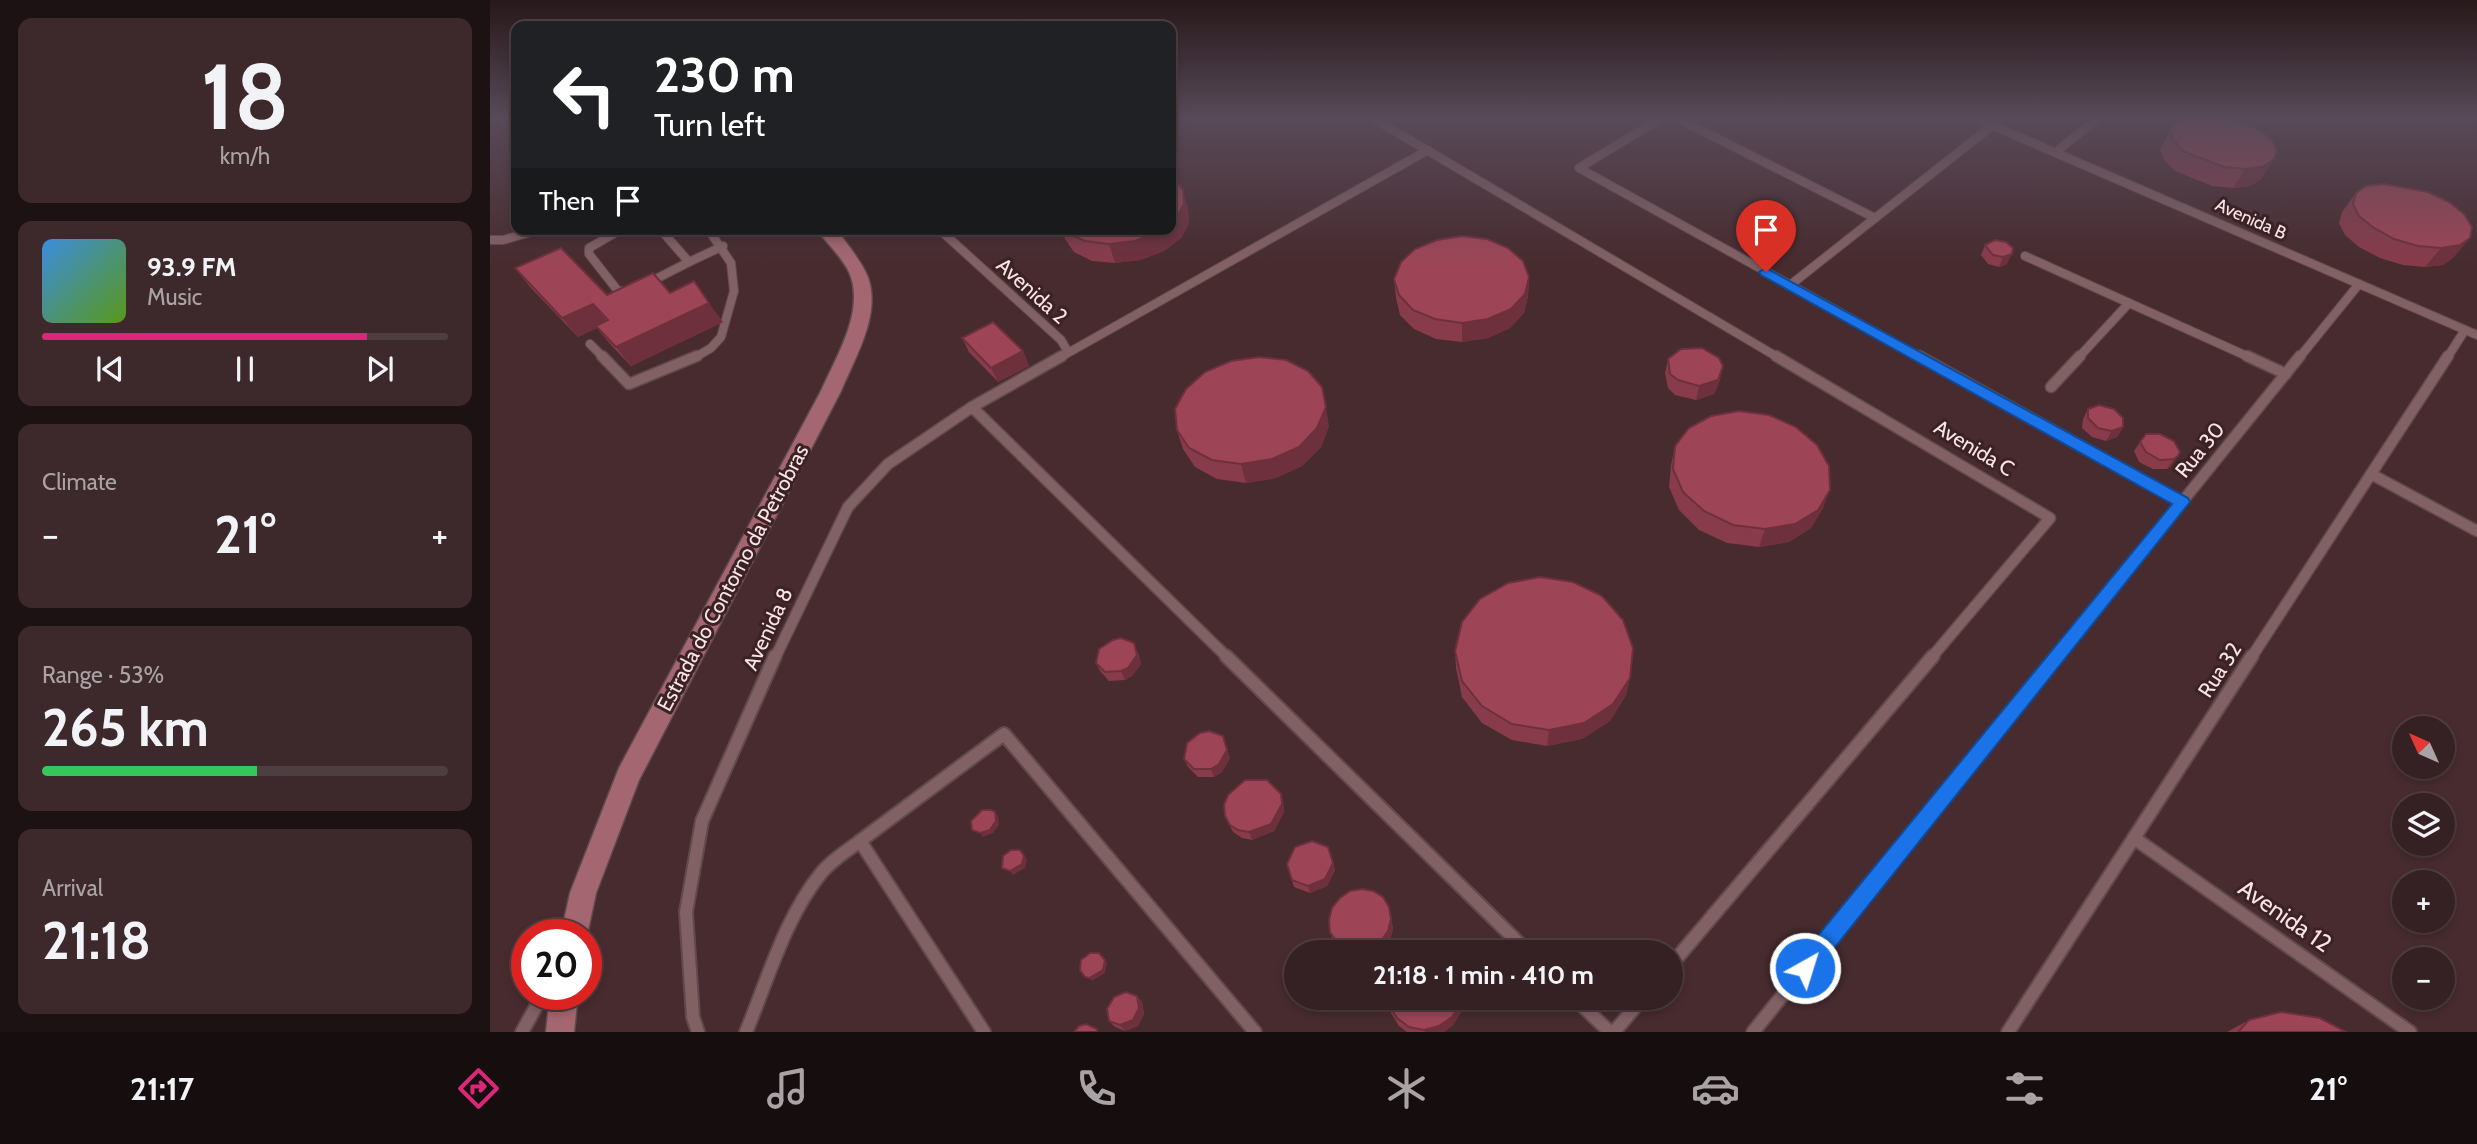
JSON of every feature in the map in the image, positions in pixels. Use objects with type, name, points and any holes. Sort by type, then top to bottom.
[{"type":"main road","name":"Estrada do Contorno da Petrobras","points":[[578,919],[583,893],[628,776],[831,391],[859,326],[862,297],[858,273],[832,235]]},
{"type":"main road","points":[[560,1032],[562,1010]]},
{"type":"lane","name":"Avenida 8","points":[[698,1032],[693,1017],[686,912],[702,821],[794,615],[848,507],[888,464],[972,407],[1401,165]]},
{"type":"lane","name":"Avenida C","points":[[1454,165],[2050,518],[1683,951]]},
{"type":"lane","points":[[1584,165],[1579,168],[2182,502]]},
{"type":"lane","points":[[1770,165],[1875,218]]},
{"type":"lane","points":[[1789,286],[1942,165]]},
{"type":"lane","name":"Avenida B","points":[[2086,165],[2477,335]]},
{"type":"lane","points":[[490,240],[521,235]]},
{"type":"lane","points":[[611,235],[589,248],[589,254],[618,291],[635,289],[723,246]]},
{"type":"lane","points":[[665,235],[689,262]]},
{"type":"lane","points":[[590,344],[629,384],[664,373],[716,345],[729,316],[734,275],[723,246],[713,235]]},
{"type":"lane","name":"Avenida 2","points":[[946,235],[1061,340],[1068,352]]},
{"type":"lane","points":[[2025,256],[2286,374]]},
{"type":"lane","name":"Rua 30","points":[[1753,1032],[2359,284]]},
{"type":"lane","points":[[2051,387],[2129,303]]},
{"type":"lane","name":"Rua 32","points":[[2008,1032],[2465,330]]},
{"type":"lane","points":[[972,407],[1516,940]]},
{"type":"lane","points":[[2371,474],[2477,531]]},
{"type":"lane","points":[[746,1032],[796,917],[821,873],[1004,734],[1255,1032]]},
{"type":"lane","name":"Avenida 12","points":[[2134,838],[2410,1032]]},
{"type":"lane","points":[[860,841],[984,1032]]},
{"type":"lane","points":[[522,1032],[534,1010]]},
{"type":"lane","points":[[1587,1010],[1612,1032],[1632,1010]]},
{"type":"building","points":[[2219,165],[2265,165],[2245,169]]},
{"type":"building","points":[[1176,182],[1183,190],[1184,204],[1176,219]]},
{"type":"building","points":[[2384,184],[2428,192],[2449,202],[2464,214],[2472,227],[2470,238],[2460,245],[2441,248],[2418,246],[2394,239],[2374,228],[2359,216],[2353,204],[2356,193],[2366,186]]},
{"type":"building","points":[[1072,235],[1150,235],[1135,241],[1109,244],[1085,241]]},
{"type":"building","points":[[1462,236],[1487,239],[1508,248],[1523,261],[1529,277],[1525,294],[1511,309],[1488,319],[1462,323],[1435,319],[1413,310],[1399,295],[1394,279],[1401,262],[1415,249],[1437,240]]},
{"type":"building","points":[[1995,240],[2006,242],[2013,248],[2012,254],[2003,257],[1993,255],[1985,245]]},
{"type":"building","points":[[561,248],[607,295],[653,273],[670,293],[694,281],[709,303],[616,347],[596,326],[608,320],[593,304],[562,318],[515,268]]},
{"type":"building","points":[[993,322],[1023,351],[991,368],[962,338]]},
{"type":"building","points":[[1702,348],[1719,358],[1723,366],[1718,380],[1699,386],[1678,380],[1670,374],[1668,359],[1681,349]]},
{"type":"building","points":[[1259,357],[1286,360],[1308,371],[1322,387],[1326,407],[1317,428],[1299,447],[1272,459],[1241,464],[1212,460],[1189,448],[1177,430],[1175,409],[1186,389],[1205,372],[1231,361]]},
{"type":"building","points":[[2099,405],[2114,409],[2123,418],[2123,427],[2112,431],[2098,428],[2088,418],[2088,409]]},
{"type":"building","points":[[1739,411],[1769,415],[1796,427],[1817,445],[1829,466],[1830,490],[1818,510],[1795,524],[1765,529],[1733,525],[1704,511],[1683,492],[1673,469],[1675,446],[1689,428],[1711,416]]},
{"type":"building","points":[[2146,434],[2160,434],[2174,441],[2180,452],[2178,456],[2160,460],[2146,452],[2140,442]]},
{"type":"building","points":[[1540,577],[1573,582],[1602,596],[1623,620],[1633,648],[1630,678],[1613,704],[1584,723],[1549,730],[1512,724],[1482,706],[1462,681],[1455,651],[1462,622],[1480,599],[1508,583]]},
{"type":"building","points":[[1121,638],[1134,643],[1137,655],[1128,668],[1105,672],[1096,663],[1099,649]]},
{"type":"building","points":[[1209,731],[1223,736],[1227,750],[1219,764],[1211,769],[1194,769],[1184,759],[1187,743],[1200,733]]},
{"type":"building","points":[[1245,780],[1267,780],[1281,794],[1282,804],[1271,824],[1249,832],[1230,825],[1225,816],[1224,805],[1228,795]]},
{"type":"building","points":[[982,810],[995,812],[996,821],[990,830],[980,833],[972,830],[971,821]]},
{"type":"building","points":[[1312,841],[1328,847],[1333,863],[1325,879],[1308,886],[1292,880],[1287,864],[1295,847]]},
{"type":"building","points":[[1011,850],[1020,850],[1024,856],[1022,864],[1010,871],[1002,868],[1003,856]]},
{"type":"building","points":[[1350,891],[1373,891],[1383,897],[1389,907],[1391,919],[1388,931],[1382,940],[1336,940],[1330,932],[1332,908]]},
{"type":"building","points":[[1090,953],[1099,953],[1105,960],[1103,970],[1089,978],[1080,970],[1081,960]]},
{"type":"building","points":[[1126,992],[1137,996],[1139,1008],[1133,1020],[1120,1025],[1109,1021],[1107,1009],[1114,997]]},
{"type":"building","points":[[1392,1010],[1456,1010],[1452,1017],[1439,1026],[1424,1030],[1409,1027],[1397,1018]]},
{"type":"building","points":[[2281,1012],[2320,1018],[2346,1032],[2238,1032],[2249,1020]]},
{"type":"building","points":[[1086,1024],[1097,1029],[1097,1032],[1074,1032],[1079,1026]]},
{"type":"route","points":[[1766,272],[2182,502],[1805,968]]}]
